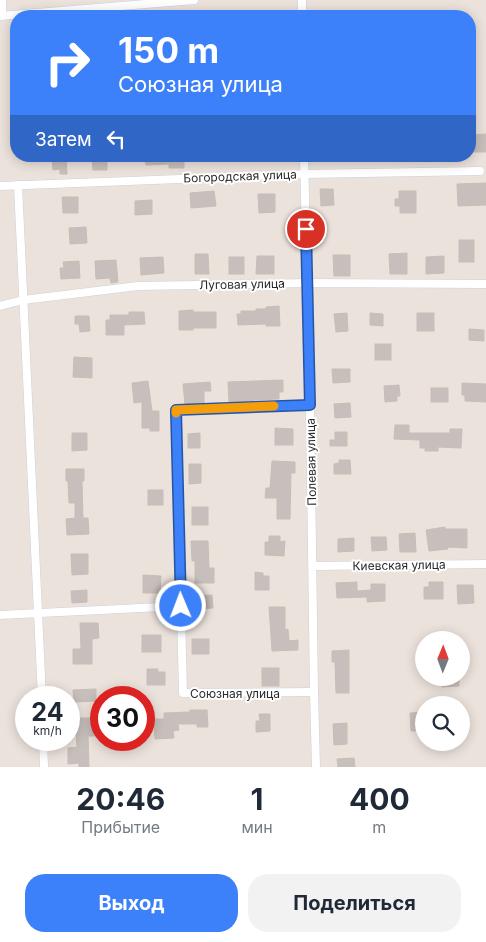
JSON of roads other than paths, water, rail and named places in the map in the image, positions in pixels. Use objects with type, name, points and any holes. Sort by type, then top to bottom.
[{"type":"street","points":[[1,16],[2,0]]},
{"type":"street","points":[[73,10],[194,0]]},
{"type":"street","name":"Полевая улица","points":[[304,162],[308,284],[316,767]]},
{"type":"street","name":"Богородская улица","points":[[0,186],[304,174],[480,171]]},
{"type":"street","points":[[18,185],[41,686]]},
{"type":"street","name":"Луговая улица","points":[[0,306],[24,300],[138,286],[486,284]]},
{"type":"street","name":"Союзная улица","points":[[310,405],[176,410],[183,693],[314,692]]},
{"type":"street","name":"Киевская улица","points":[[313,566],[486,564]]},
{"type":"street","points":[[0,615],[181,606]]},
{"type":"street","points":[[43,751],[44,767]]}]
